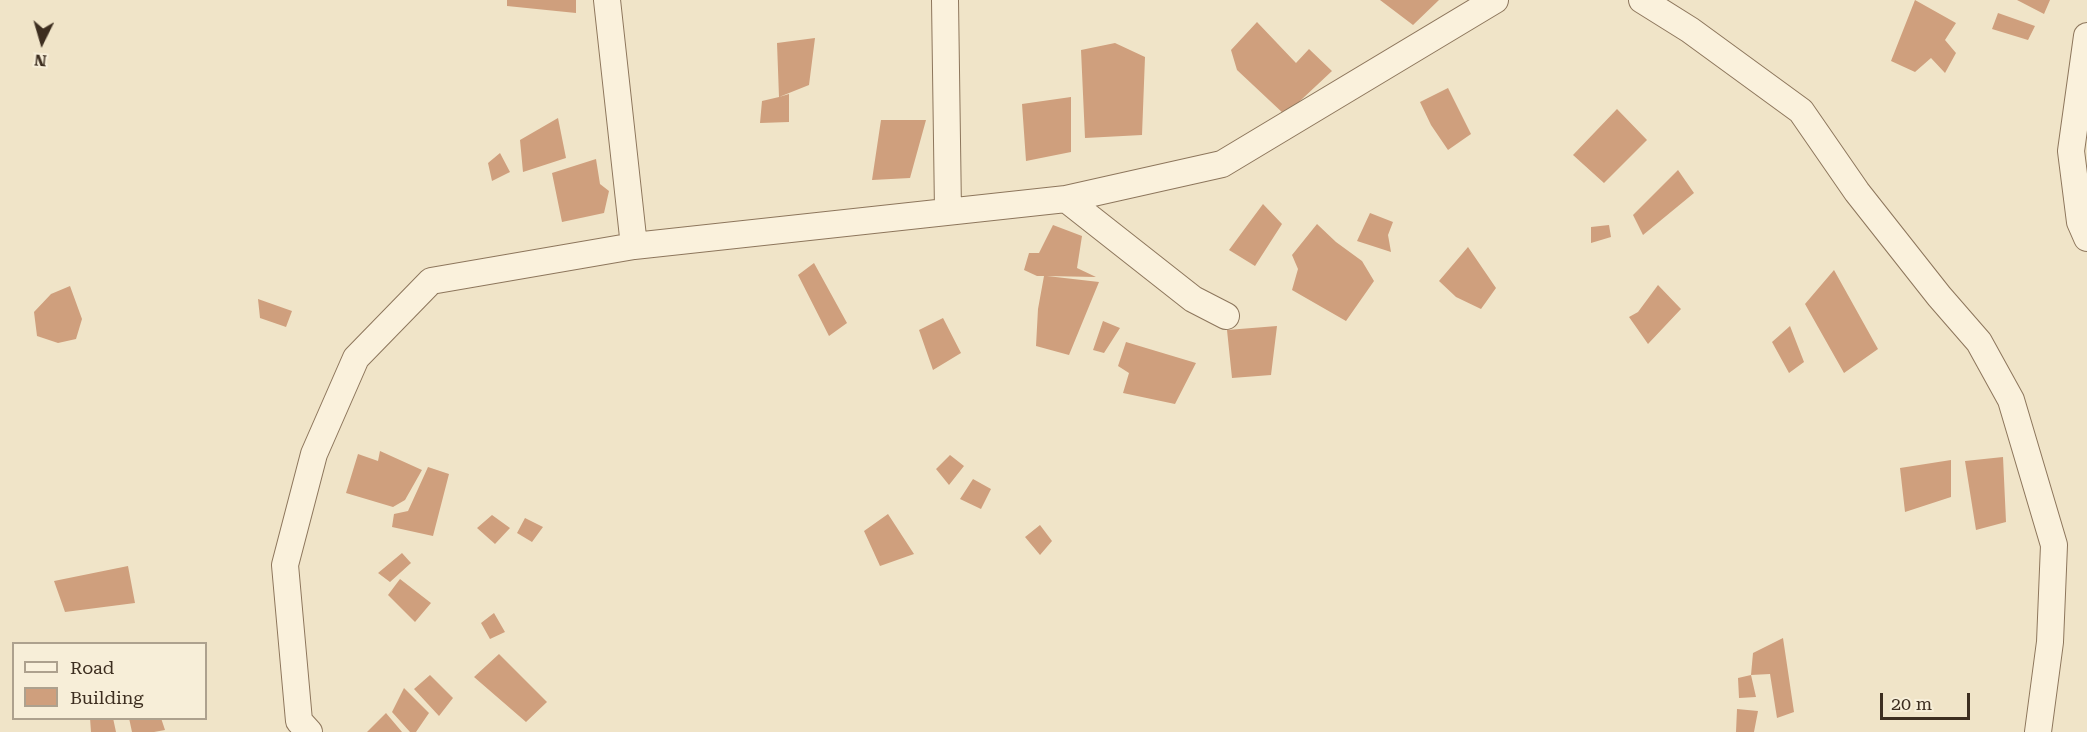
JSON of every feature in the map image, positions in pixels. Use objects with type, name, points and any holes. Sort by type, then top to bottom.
[{"type":"street","points":[[607,0],[634,246]]},
{"type":"street","points":[[945,0],[948,212]]},
{"type":"street","points":[[309,732],[299,721],[285,565],[314,454],[356,358],[431,281],[634,246],[1066,199],[1222,164],[1495,0]]},
{"type":"street","points":[[1641,0],[1690,30],[1801,111],[1857,192],[1939,296],[1979,342],[2011,400],[2054,545],[2050,642],[2038,732]]},
{"type":"street","points":[[2087,36],[2070,151],[2080,222],[2087,238]]},
{"type":"street","points":[[1066,199],[1193,299],[1226,316]]},
{"type":"building","points":[[507,0],[576,0],[576,13],[507,6]]},
{"type":"building","points":[[1380,0],[1439,0],[1413,25]]},
{"type":"building","points":[[1915,0],[1956,23],[1945,40],[1956,53],[1945,73],[1931,58],[1915,72],[1891,61]]},
{"type":"building","points":[[2017,0],[2050,0],[2044,14]]},
{"type":"building","points":[[1998,13],[2035,26],[2028,40],[1992,29]]},
{"type":"building","points":[[1257,22],[1296,63],[1309,49],[1332,71],[1285,115],[1237,70],[1231,50]]},
{"type":"building","points":[[815,38],[809,85],[779,97],[777,43]]},
{"type":"building","points":[[1115,43],[1145,57],[1142,135],[1085,138],[1081,50]]},
{"type":"building","points":[[1448,88],[1471,134],[1448,150],[1431,125],[1420,102]]},
{"type":"building","points":[[789,94],[789,122],[760,123],[762,101]]},
{"type":"building","points":[[1071,97],[1071,152],[1026,161],[1022,104]]},
{"type":"building","points":[[1617,109],[1647,140],[1604,183],[1573,155]]},
{"type":"building","points":[[558,118],[566,158],[523,172],[520,140]]},
{"type":"building","points":[[881,120],[926,120],[910,178],[872,180]]},
{"type":"building","points":[[500,153],[510,172],[492,181],[488,163]]},
{"type":"building","points":[[596,159],[600,184],[609,191],[604,213],[562,222],[552,173]]},
{"type":"building","points":[[1678,170],[1694,193],[1643,235],[1633,215]]},
{"type":"building","points":[[1263,204],[1282,224],[1255,266],[1229,250]]},
{"type":"building","points":[[1370,213],[1393,222],[1388,235],[1391,252],[1357,241]]},
{"type":"building","points":[[1317,224],[1336,242],[1362,261],[1374,281],[1346,321],[1292,290],[1298,269],[1292,255]]},
{"type":"building","points":[[1053,225],[1082,236],[1077,268],[1096,277],[1047,276],[1099,282],[1069,355],[1036,346],[1038,309],[1044,276],[1037,276],[1024,270],[1029,253],[1039,253]]},
{"type":"building","points":[[1609,225],[1611,237],[1591,243],[1591,227]]},
{"type":"building","points":[[1468,247],[1496,288],[1481,309],[1456,297],[1439,281]]},
{"type":"building","points":[[814,263],[847,323],[829,336],[798,275]]},
{"type":"building","points":[[1834,270],[1878,349],[1844,373],[1805,304]]},
{"type":"building","points":[[1658,285],[1681,309],[1648,344],[1629,317],[1638,312]]},
{"type":"building","points":[[70,286],[82,319],[76,339],[58,343],[37,336],[34,312],[51,294]]},
{"type":"building","points":[[258,299],[292,311],[286,327],[260,318]]},
{"type":"building","points":[[943,318],[961,353],[933,370],[919,330]]},
{"type":"building","points":[[1103,321],[1120,328],[1104,353],[1093,350]]},
{"type":"building","points":[[1277,326],[1271,375],[1232,378],[1227,330]]},
{"type":"building","points":[[1790,326],[1804,362],[1789,373],[1772,342]]},
{"type":"building","points":[[1126,342],[1196,363],[1175,404],[1123,393],[1129,373],[1118,366]]},
{"type":"building","points":[[380,451],[422,470],[405,500],[393,507],[346,493],[358,454],[378,461]]},
{"type":"building","points":[[950,455],[964,466],[949,485],[936,469]]},
{"type":"building","points":[[2003,457],[2006,522],[1976,530],[1965,461]]},
{"type":"building","points":[[1951,460],[1951,497],[1905,512],[1900,468]]},
{"type":"building","points":[[428,467],[449,474],[433,536],[392,527],[394,514],[408,511]]},
{"type":"building","points":[[973,479],[991,489],[981,509],[960,499]]},
{"type":"building","points":[[888,514],[914,554],[880,566],[864,531]]},
{"type":"building","points":[[492,515],[510,528],[495,544],[477,528]]},
{"type":"building","points":[[525,518],[543,527],[532,542],[517,533]]},
{"type":"building","points":[[1040,525],[1052,541],[1040,555],[1025,537]]},
{"type":"building","points":[[402,553],[411,563],[390,582],[378,573]]},
{"type":"building","points":[[128,566],[135,603],[65,612],[54,581]]},
{"type":"building","points":[[400,579],[431,603],[415,622],[388,595]]},
{"type":"building","points":[[494,613],[505,632],[490,639],[481,623]]},
{"type":"building","points":[[1783,638],[1794,712],[1777,718],[1770,674],[1751,675],[1753,653]]},
{"type":"building","points":[[499,654],[547,702],[526,722],[474,677]]},
{"type":"building","points":[[430,675],[453,698],[439,716],[414,689]]},
{"type":"building","points":[[1751,675],[1756,697],[1739,698],[1738,678]]},
{"type":"building","points":[[404,688],[429,713],[416,732],[410,732],[392,712]]},
{"type":"building","points":[[1737,709],[1758,711],[1754,732],[1736,732]]},
{"type":"building","points":[[386,713],[402,732],[367,732]]},
{"type":"building","points":[[90,720],[113,720],[116,732],[91,732]]},
{"type":"building","points":[[129,720],[162,720],[165,730],[154,732],[132,732]]}]
